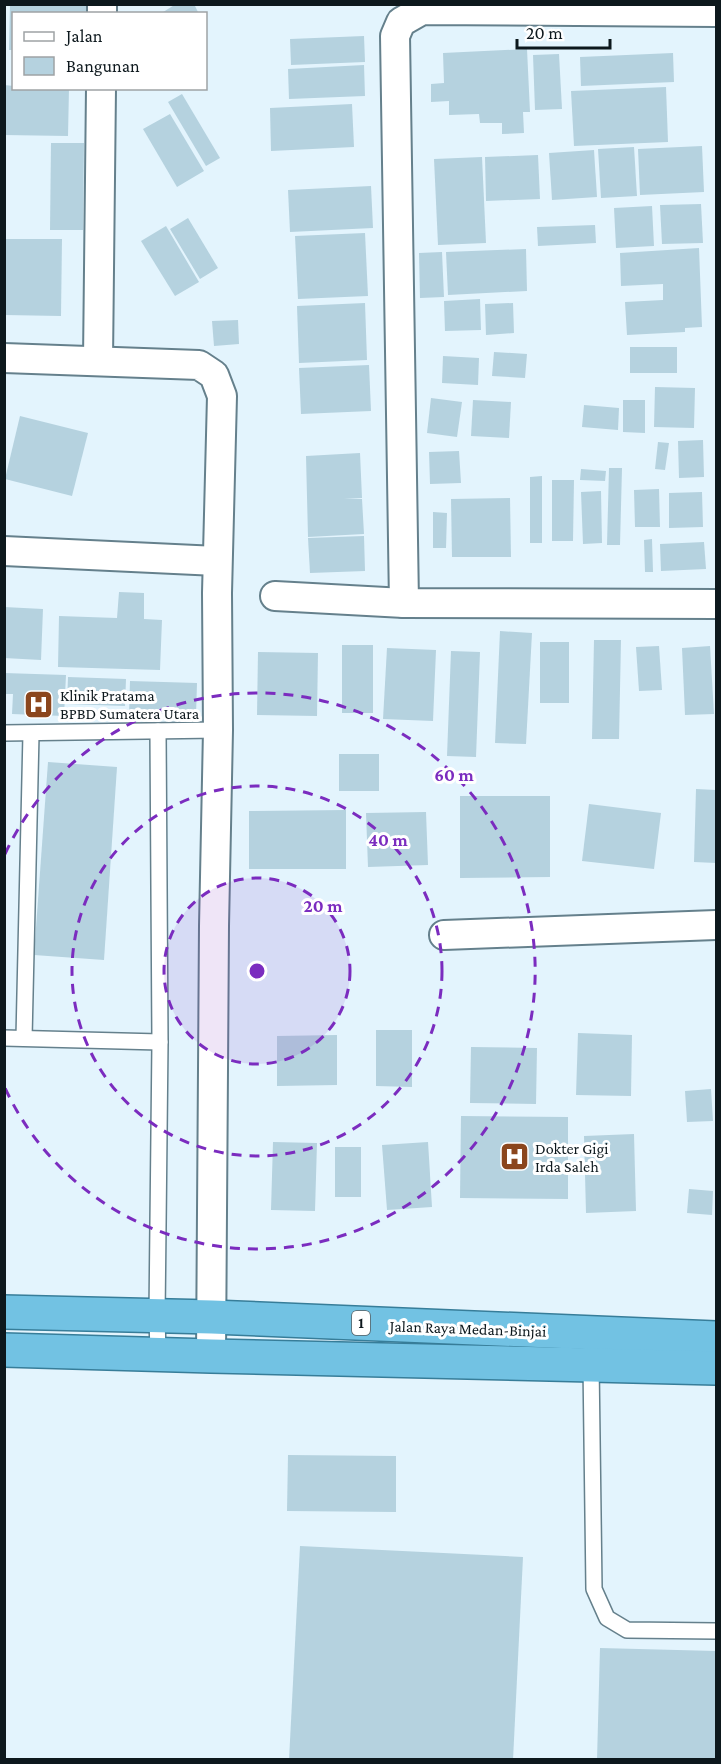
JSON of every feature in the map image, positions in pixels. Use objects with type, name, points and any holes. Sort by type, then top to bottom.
[{"type":"highway","name":"Jalan Raya Medan-Binjai","points":[[4,1312],[212,1317],[591,1349],[717,1368]]},
{"type":"highway","name":"Jalan Raya Medan-Binjai","points":[[4,1350],[211,1356],[591,1349],[717,1338]]},
{"type":"street","points":[[404,603],[395,36],[401,22],[422,10],[717,12]]},
{"type":"street","points":[[98,360],[101,90]]},
{"type":"street","points":[[4,358],[199,364],[214,375],[222,396],[217,561],[218,730],[211,1356]]},
{"type":"street","points":[[4,551],[217,561]]},
{"type":"street","points":[[275,596],[404,603],[717,604]]},
{"type":"street","points":[[444,935],[717,925]]},
{"type":"lane","points":[[4,733],[218,730]]},
{"type":"lane","points":[[158,731],[160,1042],[158,1355]]},
{"type":"lane","points":[[24,1038],[31,734]]},
{"type":"lane","points":[[4,1038],[160,1042]]},
{"type":"lane","points":[[591,1349],[594,1589],[607,1618],[627,1630],[717,1631]]},
{"type":"building","points":[[10,4],[86,4],[86,12],[12,12],[12,50],[9,50]]},
{"type":"building","points":[[176,4],[194,4],[198,12],[163,12]]},
{"type":"building","points":[[364,36],[365,62],[291,65],[290,39]]},
{"type":"building","points":[[527,49],[530,112],[523,112],[524,133],[502,134],[502,123],[480,123],[479,114],[449,115],[449,101],[431,102],[431,84],[444,83],[443,53]]},
{"type":"building","points":[[673,53],[674,82],[581,86],[580,57]]},
{"type":"building","points":[[559,54],[562,109],[535,110],[533,55]]},
{"type":"building","points":[[364,65],[365,96],[289,99],[288,69]]},
{"type":"building","points":[[4,85],[12,86],[12,90],[69,90],[68,136],[4,135]]},
{"type":"building","points":[[666,87],[668,142],[574,146],[571,91]]},
{"type":"building","points":[[182,94],[220,158],[206,166],[168,102]]},
{"type":"building","points":[[352,104],[354,147],[271,151],[270,108]]},
{"type":"building","points":[[170,114],[204,171],[177,187],[143,129]]},
{"type":"building","points":[[51,143],[84,143],[83,230],[50,230]]},
{"type":"building","points":[[702,146],[704,192],[640,195],[638,149]]},
{"type":"building","points":[[634,147],[637,196],[601,198],[598,149]]},
{"type":"building","points":[[594,150],[597,197],[552,200],[549,153]]},
{"type":"building","points":[[538,155],[540,199],[486,201],[485,157]]},
{"type":"building","points":[[482,157],[486,243],[438,245],[434,159]]},
{"type":"building","points":[[371,186],[373,228],[290,232],[288,190]]},
{"type":"building","points":[[701,204],[703,243],[662,244],[660,205]]},
{"type":"building","points":[[652,206],[654,246],[616,248],[614,208]]},
{"type":"building","points":[[188,218],[218,268],[200,279],[170,229]]},
{"type":"building","points":[[595,225],[596,243],[538,246],[537,227]]},
{"type":"building","points":[[166,226],[199,282],[175,296],[141,241]]},
{"type":"building","points":[[365,233],[368,296],[298,299],[295,236]]},
{"type":"building","points":[[6,239],[62,239],[61,316],[5,315]]},
{"type":"building","points":[[699,248],[702,327],[685,328],[685,332],[627,335],[625,302],[663,300],[663,284],[621,286],[620,253]]},
{"type":"building","points":[[526,249],[527,291],[448,295],[446,252]]},
{"type":"building","points":[[442,252],[444,297],[420,298],[419,253]]},
{"type":"building","points":[[480,299],[481,330],[445,331],[444,301]]},
{"type":"building","points":[[365,303],[367,360],[299,363],[297,306]]},
{"type":"building","points":[[513,303],[514,333],[486,335],[485,304]]},
{"type":"building","points":[[238,320],[239,344],[214,346],[212,321]]},
{"type":"building","points":[[630,347],[677,347],[677,373],[630,373]]},
{"type":"building","points":[[494,352],[527,354],[525,378],[492,376]]},
{"type":"building","points":[[443,356],[479,358],[478,385],[442,383]]},
{"type":"building","points":[[369,365],[371,411],[301,414],[299,368]]},
{"type":"building","points":[[655,387],[695,388],[694,428],[654,427]]},
{"type":"building","points":[[431,398],[462,402],[457,437],[427,433]]},
{"type":"building","points":[[473,400],[511,402],[509,438],[471,436]]},
{"type":"building","points":[[623,400],[645,400],[645,433],[623,432]]},
{"type":"building","points":[[584,405],[619,408],[618,430],[582,427]]},
{"type":"building","points":[[20,416],[88,433],[72,496],[5,479]]},
{"type":"building","points":[[703,440],[704,477],[679,478],[678,441]]},
{"type":"building","points":[[658,442],[669,443],[665,470],[655,469]]},
{"type":"building","points":[[459,451],[461,483],[430,484],[429,452]]},
{"type":"building","points":[[360,453],[362,498],[344,499],[362,499],[364,534],[308,537],[306,456]]},
{"type":"building","points":[[609,468],[622,468],[620,545],[607,545]]},
{"type":"building","points":[[581,469],[606,471],[605,481],[580,480]]},
{"type":"building","points":[[542,476],[542,543],[530,543],[530,477]]},
{"type":"building","points":[[552,480],[574,480],[573,541],[552,541]]},
{"type":"building","points":[[659,489],[660,527],[635,527],[634,490]]},
{"type":"building","points":[[601,491],[602,543],[583,544],[581,492]]},
{"type":"building","points":[[702,492],[703,527],[669,528],[669,493]]},
{"type":"building","points":[[510,498],[511,557],[452,557],[451,499]]},
{"type":"building","points":[[433,512],[447,513],[446,548],[433,548]]},
{"type":"building","points":[[364,536],[365,571],[310,573],[308,538]]},
{"type":"building","points":[[652,539],[653,572],[645,572],[644,540]]},
{"type":"building","points":[[704,542],[706,569],[661,571],[660,544]]},
{"type":"building","points":[[119,592],[144,593],[144,619],[162,620],[160,670],[58,667],[59,616],[117,618]]},
{"type":"building","points":[[4,607],[43,609],[41,660],[4,658]]},
{"type":"building","points":[[500,631],[532,633],[526,744],[495,743]]},
{"type":"building","points":[[594,640],[621,640],[619,739],[592,739]]},
{"type":"building","points":[[540,642],[569,642],[569,703],[540,703]]},
{"type":"building","points":[[342,645],[373,645],[373,713],[342,713]]},
{"type":"building","points":[[659,646],[662,690],[639,691],[636,647]]},
{"type":"building","points":[[710,646],[714,714],[685,715],[682,648]]},
{"type":"building","points":[[387,648],[436,650],[433,721],[383,719]]},
{"type":"building","points":[[451,651],[480,652],[476,757],[447,756]]},
{"type":"building","points":[[258,652],[318,653],[317,716],[257,715]]},
{"type":"building","name":"Klinik Pratama BPBD Sumatera Utara","points":[[4,673],[66,675],[64,716],[12,714],[13,694],[4,694]]},
{"type":"building","points":[[68,677],[126,679],[125,706],[67,704]]},
{"type":"building","points":[[130,681],[197,683],[196,715],[129,713]]},
{"type":"building","points":[[339,754],[379,754],[379,791],[339,791]]},
{"type":"building","points":[[48,762],[117,767],[104,960],[34,955]]},
{"type":"building","points":[[696,789],[716,790],[716,863],[694,862]]},
{"type":"building","points":[[460,796],[550,796],[550,877],[460,878]]},
{"type":"building","points":[[589,804],[661,813],[654,869],[582,861]]},
{"type":"building","points":[[346,810],[346,869],[249,869],[249,811]]},
{"type":"building","points":[[426,812],[428,865],[368,867],[366,813]]},
{"type":"building","points":[[376,1030],[412,1030],[412,1087],[376,1086]]},
{"type":"building","points":[[578,1033],[632,1035],[631,1096],[576,1095]]},
{"type":"building","points":[[337,1035],[337,1085],[277,1086],[277,1036]]},
{"type":"building","points":[[471,1047],[537,1048],[536,1104],[470,1103]]},
{"type":"building","points":[[711,1089],[713,1121],[687,1122],[685,1091]]},
{"type":"building","name":"Dokter Gigi Irda Saleh","points":[[461,1116],[568,1117],[568,1199],[460,1198]]},
{"type":"building","points":[[634,1134],[636,1211],[586,1213],[584,1136]]},
{"type":"building","points":[[273,1142],[317,1143],[315,1211],[271,1210]]},
{"type":"building","points":[[428,1142],[432,1207],[387,1210],[382,1145]]},
{"type":"building","points":[[335,1147],[361,1147],[361,1197],[335,1197]]},
{"type":"building","points":[[689,1189],[713,1191],[712,1215],[687,1213]]},
{"type":"building","points":[[288,1455],[396,1456],[396,1512],[287,1511]]},
{"type":"building","points":[[300,1546],[523,1557],[513,1760],[289,1760]]},
{"type":"building","points":[[600,1648],[716,1651],[716,1760],[597,1760]]},
{"type":"place","name":"Klinik Pratama BPBD Sumatera Utara","points":[[39,704]]},
{"type":"place","name":"Dokter Gigi Irda Saleh","points":[[514,1157]]}]
